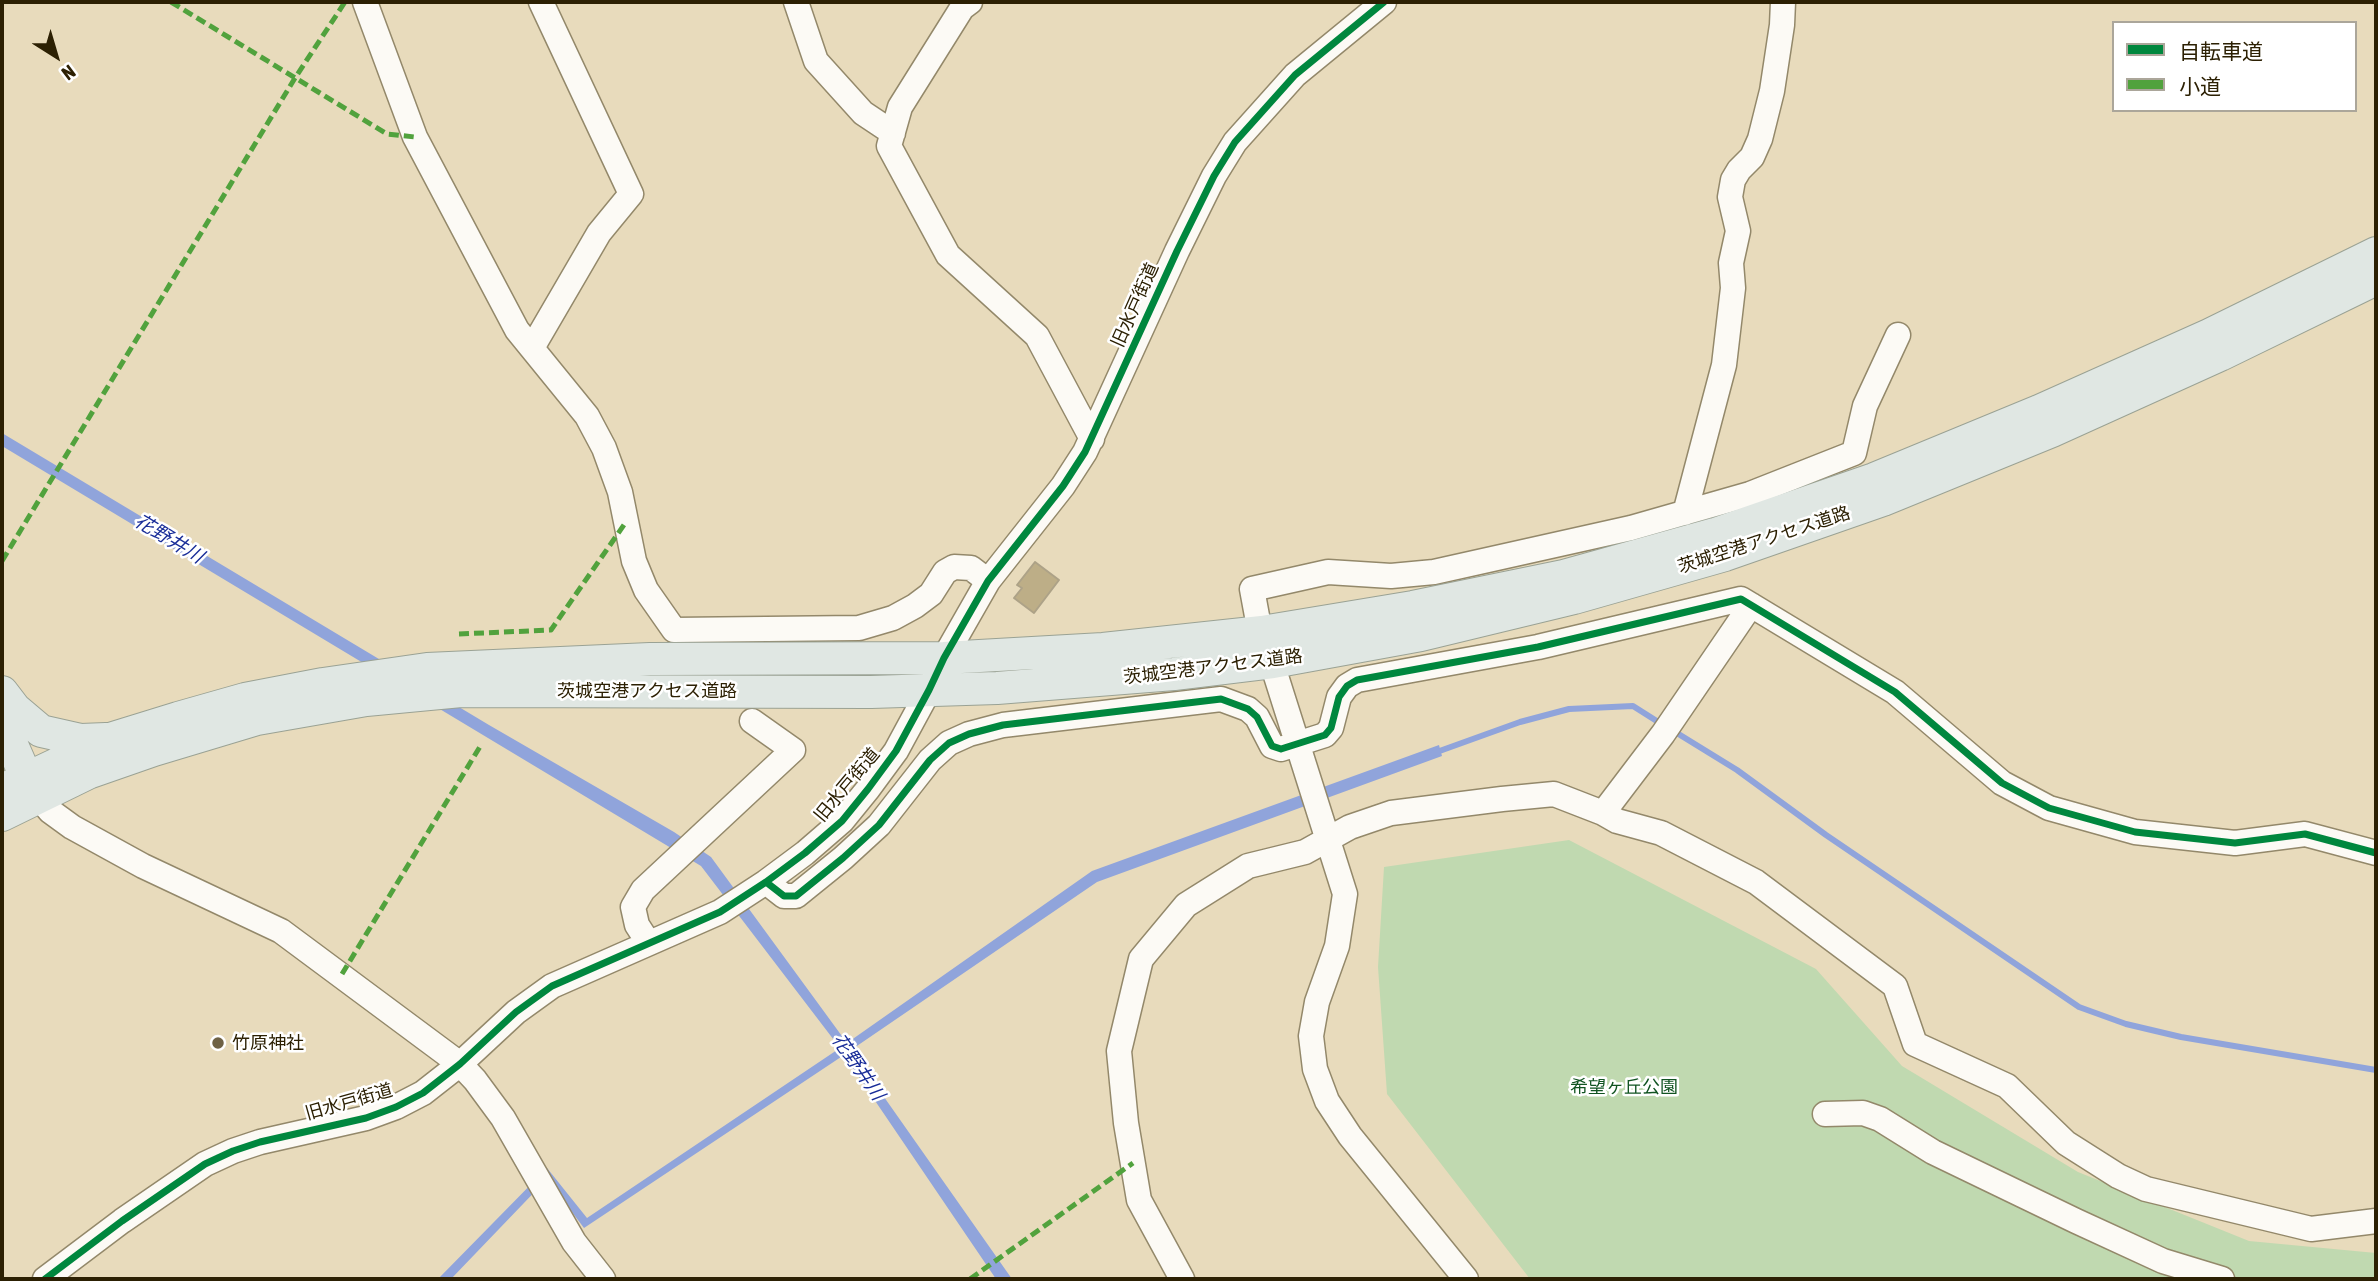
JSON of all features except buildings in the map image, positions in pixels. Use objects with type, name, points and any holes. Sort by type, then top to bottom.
[{"type":"main road","name":"茨城空港アクセス道路","points":[[2,815],[22,788],[110,739],[245,699],[323,684],[427,669],[650,659],[944,658],[1104,649],[1262,632],[1413,607],[1564,576],[1716,534],[1874,479],[2039,411],[2209,335],[2376,253]]},
{"type":"main road","name":"茨城空港アクセス道路","points":[[22,788],[88,773],[257,719],[366,700],[461,691],[872,692],[1095,681],[1273,662],[1421,635],[1574,598],[1726,555],[1883,500],[2052,432],[2376,279]]},
{"type":"main road","points":[[2,692],[15,709],[41,731],[81,740],[110,739]]},
{"type":"main road","points":[[2,722],[22,788]]},
{"type":"street","points":[[365,2],[415,136],[517,330],[587,416],[604,448],[620,492],[634,561],[646,590],[674,630],[859,628],[893,618],[915,606],[931,594],[945,572],[954,567],[971,568],[988,582]]},
{"type":"street","points":[[532,348],[599,233],[631,194],[541,2]]},
{"type":"street","points":[[796,2],[816,61],[863,113],[893,133]]},
{"type":"street","points":[[970,2],[962,8],[900,107],[889,146],[948,255],[1037,336],[1091,439]]},
{"type":"street","name":"旧水戸街道","points":[[45,1279],[132,1213],[205,1164],[260,1142],[366,1118],[397,1107],[423,1093],[460,1064],[516,1012],[552,986],[720,912],[806,853],[842,821],[895,751],[988,582],[1063,486],[1091,439],[1177,251],[1214,176],[1235,142],[1295,75],[1384,2]]},
{"type":"street","points":[[1685,513],[1724,365],[1733,288],[1731,263],[1738,231],[1730,197],[1733,180],[1752,157],[1760,139],[1772,92],[1783,2]]},
{"type":"street","points":[[1466,1279],[1350,1136],[1327,1101],[1315,1069],[1311,1036],[1317,1002],[1337,946],[1345,894],[1262,632],[1252,589],[1328,572],[1391,576],[1434,572],[1632,528],[1749,494],[1854,453],[1866,406],[1898,335]]},
{"type":"street","points":[[758,888],[796,897],[878,825],[930,760],[949,743],[969,734],[1003,725],[1222,699],[1237,704],[1257,717],[1272,746],[1281,749],[1325,735],[1331,728],[1339,696],[1347,686],[1357,680],[1538,647],[1741,599],[1895,692],[2003,783],[2049,808],[2135,832],[2235,843],[2305,834],[2376,853]]},
{"type":"street","points":[[1603,813],[1669,725],[1751,605]]},
{"type":"street","points":[[648,942],[637,925],[634,907],[643,890],[793,750],[752,721]]},
{"type":"street","points":[[22,788],[72,827],[143,866],[281,931],[460,1064],[503,1118],[574,1242],[603,1279]]},
{"type":"street","points":[[1182,1279],[1139,1200],[1126,1123],[1119,1051],[1141,959],[1186,905],[1248,866],[1305,852],[1350,827],[1391,813],[1554,794],[1617,821],[1661,834],[1756,882],[1895,986],[1915,1044],[2007,1086],[2066,1143],[2118,1176],[2146,1189],[2311,1229],[2376,1221]]},
{"type":"street","points":[[1825,1114],[1863,1113],[1880,1119],[1933,1152],[2076,1221],[2162,1261],[2222,1279]]},
{"type":"green space","name":"希望ヶ丘公園","points":[[1569,840],[1816,969],[1902,1066],[2078,1172],[2249,1241],[2376,1253],[2376,1279],[1530,1279],[1387,1094],[1378,967],[1384,867]]},
{"type":"water","name":"花野井川","points":[[2,433],[489,725],[674,832],[711,857],[847,1043],[1092,871],[1439,745],[1442,756],[1097,882],[851,1050],[1012,1279],[996,1279],[844,1055],[584,1228],[547,1179],[451,1279],[438,1279],[547,1168],[587,1218],[840,1048],[701,866],[2,446]]},
{"type":"waterway","points":[[1434,753],[1520,722],[1569,709],[1633,706],[1663,725]]},
{"type":"waterway","points":[[1672,730],[1737,770],[1826,835],[2079,1007],[2126,1024],[2181,1037],[2376,1070]]},
{"type":"marked path","points":[[171,2],[387,134],[415,137]]},
{"type":"marked path","points":[[2,561],[295,78],[345,2]]},
{"type":"marked path","points":[[459,634],[551,630],[626,522]]},
{"type":"marked path","points":[[342,974],[481,745]]},
{"type":"marked path","points":[[970,1279],[1133,1163]]},
{"type":"cycle path","points":[[45,1279],[122,1221],[205,1164],[260,1142],[366,1118],[423,1093],[460,1064],[516,1012],[552,986],[720,912],[805,853],[842,821],[896,751],[988,581],[1063,486],[1085,452],[1177,251],[1214,176],[1235,142],[1295,75],[1384,2]]},
{"type":"cycle path","points":[[766,882],[784,896],[796,896],[879,825],[930,760],[949,743],[969,734],[1003,725],[1221,699],[1248,709],[1257,717],[1272,746],[1281,749],[1325,735],[1331,728],[1339,697],[1347,686],[1357,680],[1538,647],[1741,599],[1895,692],[2002,783],[2049,808],[2135,832],[2235,843],[2305,834],[2376,853]]},
{"type":"place","name":"竹原神社","points":[[218,1043]]}]
